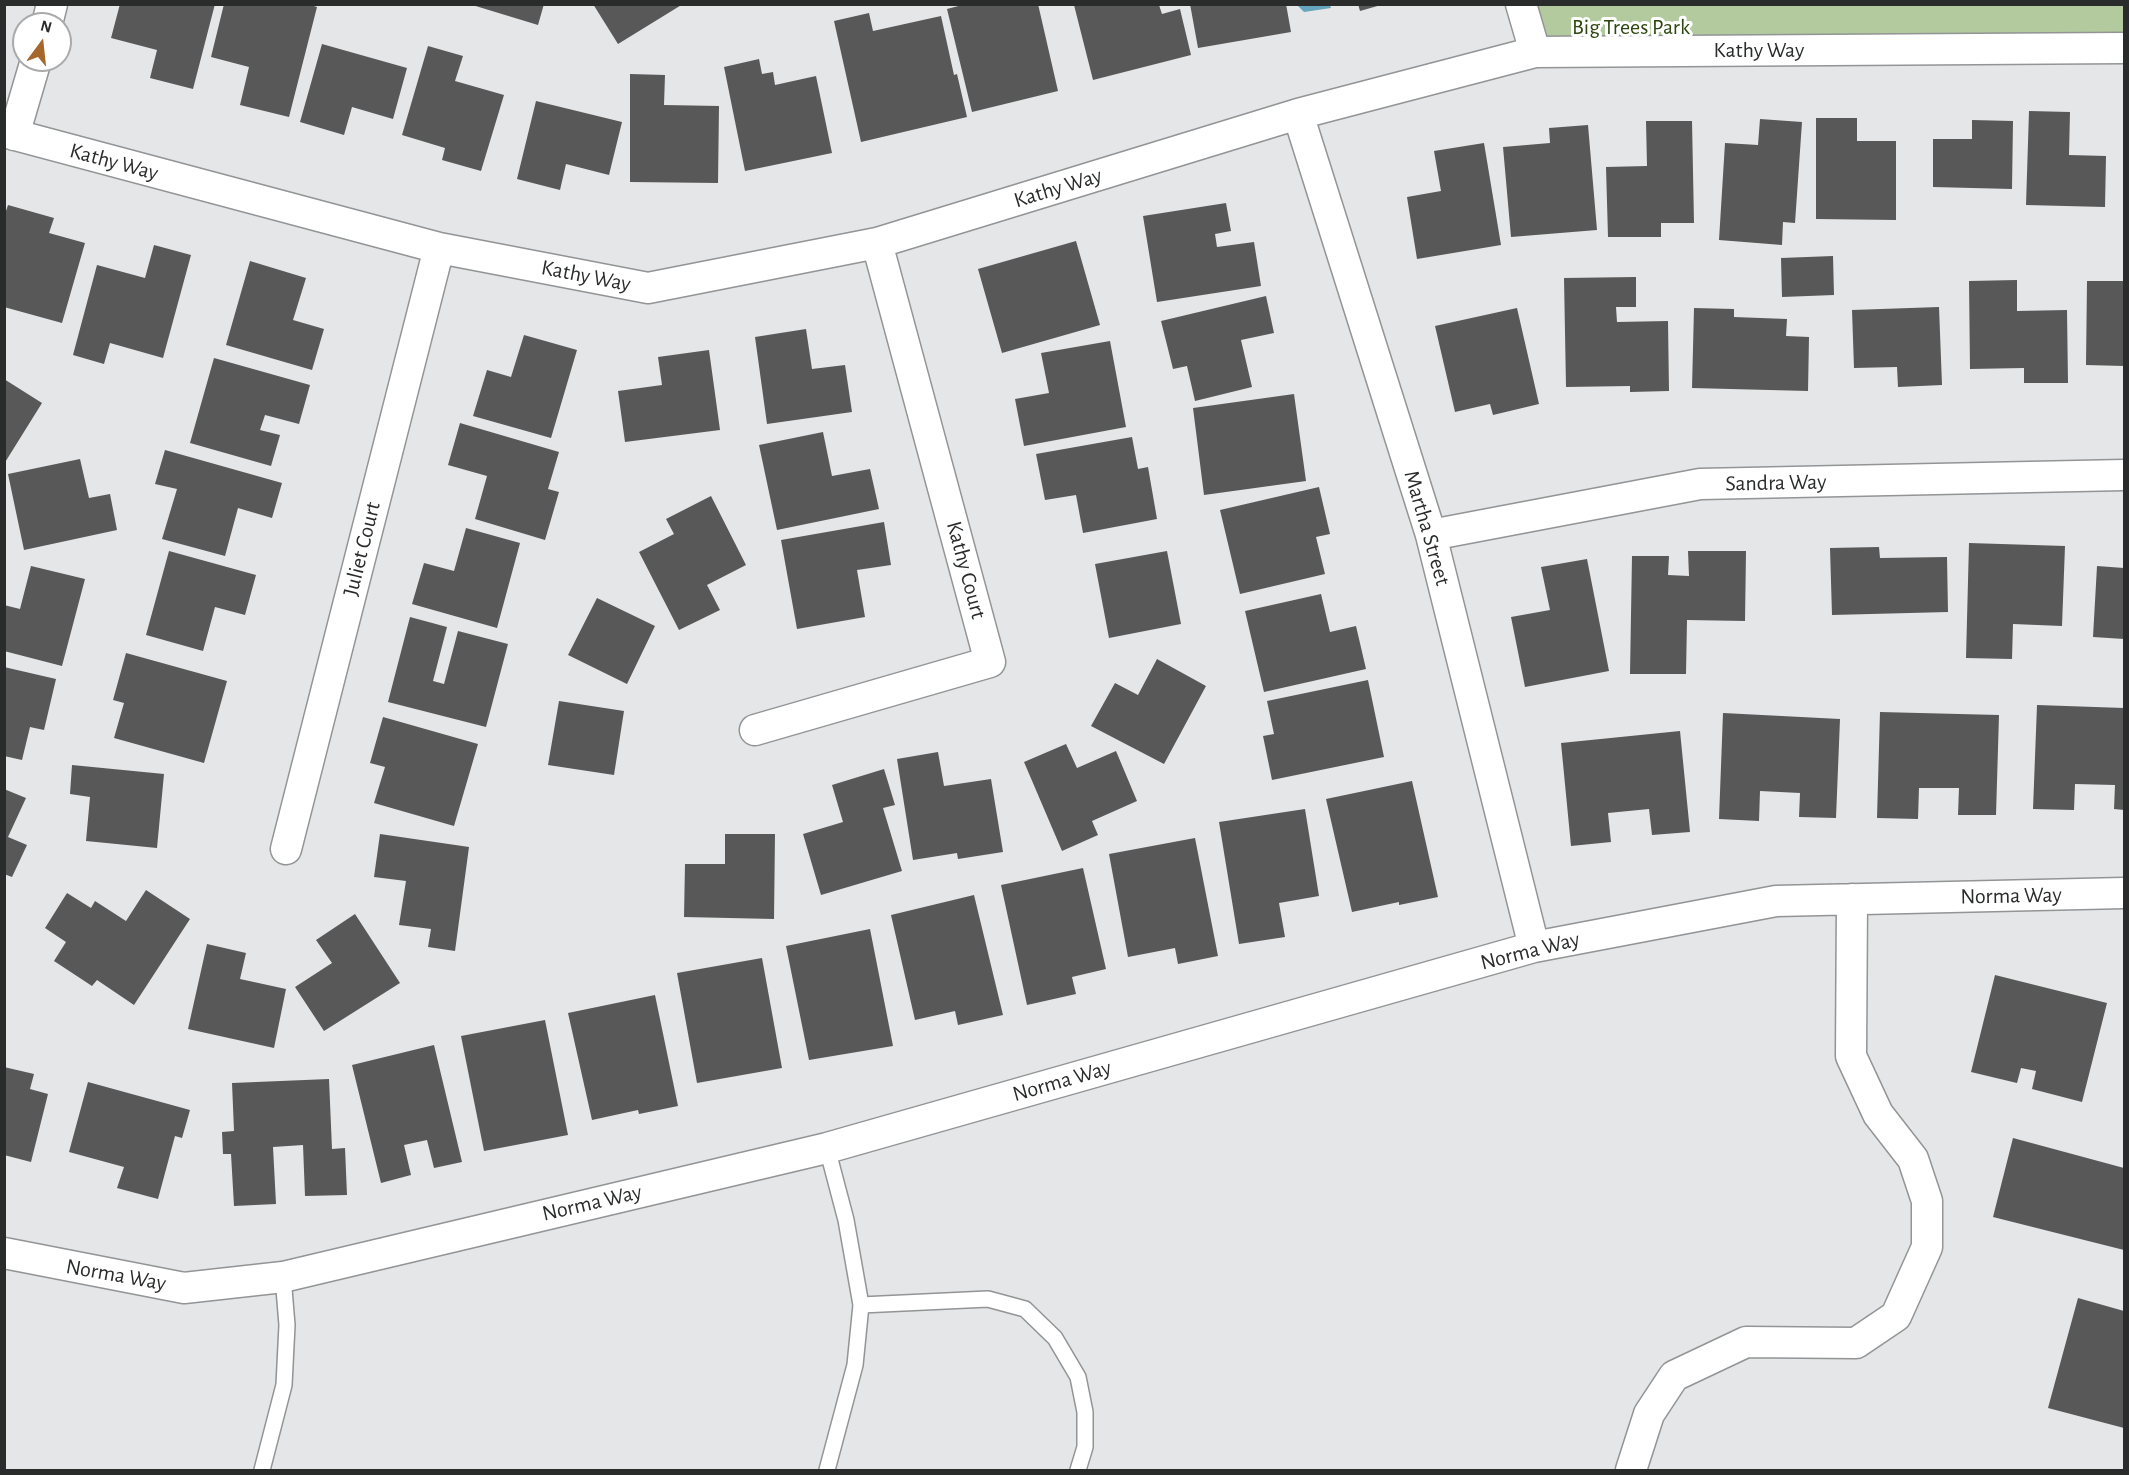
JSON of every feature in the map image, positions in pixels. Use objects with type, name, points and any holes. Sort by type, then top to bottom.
[{"type":"street","points":[[1521,4],[1535,52]]},
{"type":"street","name":"Kathy Way","points":[[9,134],[439,248],[648,288],[877,243],[1298,114],[1535,52],[2124,48]]},
{"type":"street","points":[[9,134],[32,72]]},
{"type":"street","name":"Martha Street","points":[[1298,114],[1431,535],[1534,947]]},
{"type":"street","name":"Kathy Court","points":[[755,730],[990,662],[877,243]]},
{"type":"street","name":"Juliet Court","points":[[286,849],[439,248]]},
{"type":"street","name":"Sandra Way","points":[[1431,535],[1700,484],[2124,475]]},
{"type":"street","name":"Norma Way","points":[[4,1253],[184,1288],[283,1277],[827,1148],[1534,947],[1776,900],[2124,893]]},
{"type":"street","points":[[1631,1470],[1648,1414],[1674,1376],[1746,1342],[1857,1343],[1896,1316],[1927,1247],[1927,1201],[1913,1159],[1878,1114],[1851,1056],[1852,899]]},
{"type":"lane","points":[[827,1148],[846,1220],[861,1305],[855,1365],[827,1470]]},
{"type":"lane","points":[[262,1470],[284,1385],[287,1325],[283,1277]]},
{"type":"lane","points":[[861,1305],[988,1299],[1025,1309],[1055,1338],[1078,1377],[1086,1412],[1085,1447],[1078,1470]]},
{"type":"green space","name":"Big Trees Park","points":[[1521,5],[2124,5],[2124,48],[1535,52]]},
{"type":"water","points":[[1297,5],[1330,5],[1331,8],[1304,12]]},
{"type":"building","points":[[120,4],[215,4],[193,89],[150,78],[157,50],[111,38]]},
{"type":"building","points":[[224,4],[308,4],[317,7],[289,117],[240,105],[249,67],[211,57]]},
{"type":"building","points":[[469,4],[544,4],[538,25]]},
{"type":"building","points":[[593,4],[683,4],[618,44]]},
{"type":"building","points":[[966,4],[1038,4],[1058,91],[972,112],[947,9]]},
{"type":"building","points":[[1190,4],[1286,4],[1291,32],[1198,48]]},
{"type":"building","points":[[1358,4],[1381,4],[1381,5],[1360,11]]},
{"type":"building","points":[[1074,5],[1159,5],[1162,14],[1180,9],[1191,55],[1093,80]]},
{"type":"building","points":[[869,13],[873,31],[941,16],[954,75],[957,74],[967,117],[861,142],[834,21]]},
{"type":"building","points":[[322,44],[407,68],[393,119],[352,107],[344,135],[300,122]]},
{"type":"building","points":[[428,46],[463,56],[455,81],[504,95],[481,171],[442,160],[445,148],[402,135]]},
{"type":"building","points":[[759,59],[762,74],[773,72],[775,85],[816,76],[832,153],[745,171],[724,67]]},
{"type":"building","points":[[630,74],[665,75],[664,105],[719,106],[718,183],[630,182]]},
{"type":"building","points":[[536,101],[622,122],[609,175],[566,164],[560,190],[517,179]]},
{"type":"building","points":[[2029,111],[2070,112],[2069,155],[2106,156],[2105,207],[2026,205]]},
{"type":"building","points":[[1816,118],[1857,118],[1857,141],[1896,141],[1896,220],[1816,219]]},
{"type":"building","points":[[1760,119],[1802,122],[1795,223],[1783,222],[1782,245],[1719,240],[1725,143],[1758,145]]},
{"type":"building","points":[[1972,120],[2013,121],[2012,189],[1933,187],[1933,139],[1972,139]]},
{"type":"building","points":[[1646,121],[1692,121],[1694,223],[1661,223],[1661,237],[1608,237],[1606,167],[1647,166]]},
{"type":"building","points":[[1588,125],[1597,230],[1511,237],[1503,147],[1550,143],[1549,128]]},
{"type":"building","points":[[1484,143],[1501,245],[1417,259],[1407,197],[1441,191],[1434,151]]},
{"type":"building","points":[[1226,203],[1231,231],[1215,234],[1217,247],[1254,242],[1261,286],[1157,302],[1143,216]]},
{"type":"building","points":[[8,205],[54,218],[49,233],[85,243],[62,323],[4,307],[4,217]]},
{"type":"building","points":[[1076,241],[1100,325],[1002,353],[978,269]]},
{"type":"building","points":[[154,245],[191,255],[163,358],[110,343],[104,364],[73,355],[97,265],[145,278]]},
{"type":"building","points":[[1833,256],[1834,295],[1782,297],[1781,258]]},
{"type":"building","points":[[250,261],[306,278],[293,320],[324,329],[312,370],[226,345]]},
{"type":"building","points":[[1636,277],[1636,307],[1616,307],[1617,322],[1668,321],[1669,391],[1630,392],[1630,386],[1566,387],[1564,278]]},
{"type":"building","points":[[2017,280],[2017,311],[2067,310],[2068,383],[2024,383],[2024,368],[1970,369],[1969,281]]},
{"type":"building","points":[[2087,281],[2124,281],[2124,366],[2086,365]]},
{"type":"building","points":[[1266,296],[1274,333],[1241,340],[1252,387],[1195,401],[1187,366],[1173,369],[1161,321]]},
{"type":"building","points":[[1939,307],[1942,385],[1898,387],[1897,367],[1854,368],[1852,310]]},
{"type":"building","points":[[1517,308],[1539,404],[1493,415],[1490,404],[1455,412],[1435,326]]},
{"type":"building","points":[[1694,308],[1734,309],[1734,317],[1787,319],[1786,336],[1809,337],[1808,391],[1692,388]]},
{"type":"building","points":[[806,329],[812,369],[845,365],[852,412],[767,424],[755,337]]},
{"type":"building","points":[[524,335],[577,350],[551,438],[473,416],[487,370],[511,377]]},
{"type":"building","points":[[1110,341],[1126,427],[1024,446],[1015,399],[1049,393],[1041,353]]},
{"type":"building","points":[[709,350],[720,430],[625,442],[618,391],[662,385],[658,357]]},
{"type":"building","points":[[214,358],[310,385],[299,424],[265,415],[260,430],[280,435],[271,466],[190,443]]},
{"type":"building","points":[[4,379],[42,403],[4,464]]},
{"type":"building","points":[[1294,394],[1306,481],[1204,495],[1193,408]]},
{"type":"building","points":[[460,423],[559,452],[548,489],[559,492],[545,540],[475,519],[487,476],[448,465]]},
{"type":"building","points":[[823,432],[832,476],[870,469],[879,509],[777,530],[759,445]]},
{"type":"building","points":[[1132,437],[1138,469],[1148,467],[1157,519],[1083,533],[1076,495],[1045,500],[1036,454]]},
{"type":"building","points":[[165,450],[282,483],[272,518],[238,508],[225,556],[162,539],[177,489],[155,484]]},
{"type":"building","points":[[80,459],[89,498],[110,494],[117,530],[24,550],[8,474]]},
{"type":"building","points":[[1319,487],[1330,534],[1316,537],[1325,574],[1240,594],[1220,510]]},
{"type":"building","points":[[711,496],[746,565],[707,585],[720,610],[679,630],[639,552],[674,534],[666,519]]},
{"type":"building","points":[[884,522],[891,565],[857,570],[865,617],[797,629],[781,540]]},
{"type":"building","points":[[466,528],[520,543],[497,628],[412,604],[424,563],[454,571]]},
{"type":"building","points":[[1969,543],[2065,546],[2062,626],[2013,624],[2012,659],[1966,658]]},
{"type":"building","points":[[1879,547],[1880,558],[1947,557],[1948,612],[1832,615],[1830,548]]},
{"type":"building","points":[[169,551],[256,575],[245,615],[215,607],[203,651],[146,635]]},
{"type":"building","points":[[1167,551],[1181,624],[1109,638],[1095,564]]},
{"type":"building","points":[[1688,551],[1746,551],[1745,621],[1687,620],[1686,674],[1630,674],[1632,556],[1669,556],[1668,575],[1689,576]]},
{"type":"building","points":[[1587,559],[1609,671],[1525,687],[1511,617],[1550,610],[1541,567]]},
{"type":"building","points":[[31,566],[85,579],[62,666],[4,651],[4,605],[20,609]]},
{"type":"building","points":[[2097,566],[2124,568],[2124,639],[2093,637]]},
{"type":"building","points":[[1321,594],[1330,632],[1356,626],[1366,669],[1264,692],[1245,611]]},
{"type":"building","points":[[597,598],[655,626],[627,684],[568,655]]},
{"type":"building","points":[[410,617],[447,627],[433,681],[444,684],[458,631],[508,644],[486,727],[388,702]]},
{"type":"building","points":[[126,653],[227,681],[204,763],[114,738],[124,703],[113,700]]},
{"type":"building","points":[[1157,659],[1206,686],[1164,764],[1091,726],[1115,683],[1138,695]]},
{"type":"building","points":[[4,667],[56,679],[44,730],[30,727],[22,760],[4,756]]},
{"type":"building","points":[[1368,680],[1384,757],[1272,780],[1263,736],[1274,734],[1267,701]]},
{"type":"building","points":[[559,701],[624,711],[614,775],[548,765]]},
{"type":"building","points":[[2037,705],[2124,708],[2124,810],[2114,809],[2115,785],[2075,784],[2074,810],[2033,809]]},
{"type":"building","points":[[1880,712],[1999,715],[1996,815],[1958,815],[1959,788],[1919,788],[1918,819],[1877,818]]},
{"type":"building","points":[[1723,713],[1840,719],[1836,818],[1799,817],[1800,793],[1760,791],[1759,821],[1719,819]]},
{"type":"building","points":[[383,717],[478,744],[454,826],[374,803],[385,767],[370,763]]},
{"type":"building","points":[[1680,731],[1690,832],[1652,835],[1649,809],[1608,813],[1611,842],[1571,846],[1561,743]]},
{"type":"building","points":[[1066,744],[1077,768],[1116,751],[1137,801],[1092,821],[1098,835],[1062,851],[1024,762]]},
{"type":"building","points":[[938,752],[944,786],[991,779],[1003,852],[958,859],[957,853],[913,860],[897,759]]},
{"type":"building","points":[[72,765],[164,774],[157,848],[86,841],[90,797],[70,794]]},
{"type":"building","points":[[884,769],[895,805],[883,808],[902,871],[821,895],[803,834],[843,822],[832,785]]},
{"type":"building","points":[[1412,781],[1438,897],[1352,912],[1326,799]]},
{"type":"building","points":[[4,789],[26,798],[8,837],[27,845],[12,877],[4,874]]},
{"type":"building","points":[[1305,809],[1319,896],[1279,903],[1285,937],[1239,944],[1219,822]]},
{"type":"building","points":[[380,834],[469,847],[455,951],[428,947],[431,929],[399,925],[406,881],[374,877]]},
{"type":"building","points":[[725,834],[775,834],[774,919],[684,917],[685,864],[725,864]]},
{"type":"building","points":[[1195,838],[1218,956],[1178,964],[1175,948],[1128,957],[1109,854]]},
{"type":"building","points":[[1083,868],[1106,969],[1072,977],[1076,994],[1027,1005],[1001,885]]},
{"type":"building","points":[[146,890],[190,919],[134,1005],[97,980],[92,986],[54,961],[66,942],[45,928],[67,893],[91,908],[95,901],[126,921]]},
{"type":"building","points":[[974,895],[1003,1015],[958,1025],[955,1011],[915,1020],[891,915]]},
{"type":"building","points":[[355,914],[400,983],[324,1031],[295,987],[332,963],[316,940]]},
{"type":"building","points":[[870,929],[893,1046],[809,1060],[786,946]]},
{"type":"building","points":[[207,944],[246,953],[240,979],[286,989],[274,1048],[188,1029]]},
{"type":"building","points":[[762,958],[782,1068],[697,1083],[677,973]]},
{"type":"building","points":[[1995,975],[2107,1003],[2082,1102],[2032,1089],[2036,1071],[2021,1068],[2017,1083],[1971,1072]]},
{"type":"building","points":[[655,995],[678,1106],[639,1114],[638,1110],[592,1120],[568,1013]]},
{"type":"building","points":[[545,1020],[568,1135],[484,1151],[461,1036]]},
{"type":"building","points":[[434,1045],[462,1162],[434,1168],[427,1140],[404,1145],[411,1175],[381,1183],[352,1065]]},
{"type":"building","points":[[4,1067],[34,1074],[30,1089],[48,1094],[31,1162],[4,1155]]},
{"type":"building","points":[[329,1079],[332,1149],[345,1148],[347,1195],[305,1196],[303,1145],[273,1147],[276,1204],[234,1206],[231,1154],[223,1154],[222,1132],[234,1131],[232,1083]]},
{"type":"building","points":[[88,1082],[190,1110],[182,1138],[175,1136],[158,1199],[117,1188],[124,1167],[69,1152]]},
{"type":"building","points":[[2013,1138],[2124,1168],[2124,1250],[1993,1217]]},
{"type":"building","points":[[2078,1298],[2124,1311],[2124,1428],[2048,1408]]}]
